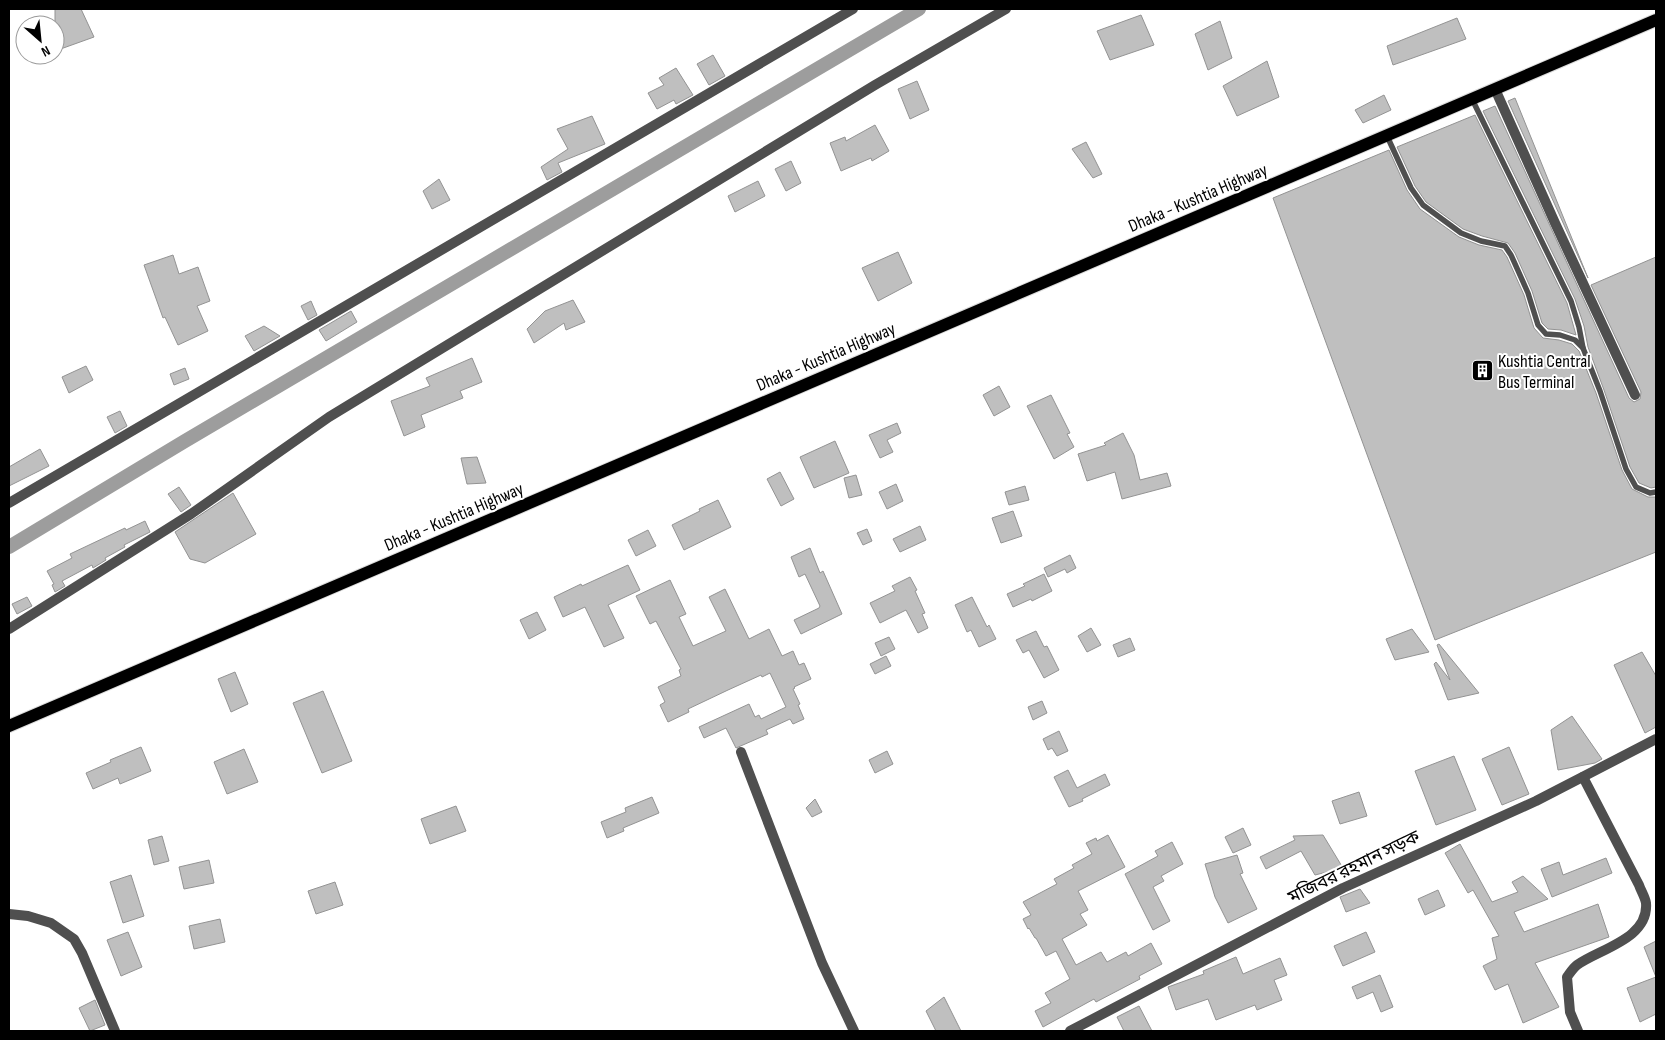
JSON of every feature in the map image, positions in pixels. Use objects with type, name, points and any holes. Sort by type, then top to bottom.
[{"type":"main road","name":"Dhaka - Kushtia Highway","points":[[9,726],[1656,20]]},
{"type":"street","points":[[9,503],[852,9]]},
{"type":"street","points":[[9,629],[191,514],[329,417],[866,90],[1006,9]]},
{"type":"street","points":[[1496,89],[1555,224],[1635,395]]},
{"type":"street","name":"মজিবর রহমান সড়ক","points":[[1070,1031],[1343,888],[1536,801],[1656,739]]},
{"type":"street","points":[[741,752],[822,964],[854,1031]]},
{"type":"street","points":[[1578,1031],[1570,1012],[1567,977],[1576,966],[1629,937],[1639,926],[1645,914],[1646,902],[1583,777]]},
{"type":"street","points":[[9,914],[28,916],[51,923],[74,939],[82,952],[115,1031]]},
{"type":"lane","points":[[1472,99],[1571,302],[1579,326],[1583,348],[1600,391],[1626,469],[1636,487],[1650,493],[1656,492]]},
{"type":"lane","points":[[1387,136],[1411,188],[1423,205],[1461,233],[1488,243],[1505,246],[1528,293],[1538,325],[1546,334],[1560,335],[1575,340],[1583,348]]},
{"type":"building","points":[[55,9],[81,9],[94,37],[65,47],[65,15],[55,15]]},
{"type":"building","points":[[1141,15],[1154,45],[1110,60],[1097,31]]},
{"type":"building","points":[[1457,18],[1466,39],[1393,65],[1387,46]]},
{"type":"building","points":[[1220,21],[1232,58],[1208,70],[1195,34]]},
{"type":"building","points":[[713,55],[725,76],[709,85],[697,64]]},
{"type":"building","points":[[1267,61],[1279,97],[1237,116],[1223,86]]},
{"type":"building","points":[[676,68],[693,95],[676,104],[674,100],[657,109],[648,93],[664,85],[659,78]]},
{"type":"building","points":[[917,81],[929,110],[910,119],[898,89]]},
{"type":"building","points":[[1384,95],[1391,110],[1363,123],[1355,110]]},
{"type":"building","points":[[1515,98],[1588,278],[1508,101]]},
{"type":"building","points":[[1495,106],[1629,398],[1634,402],[1640,399],[1641,392],[1591,285],[1656,257],[1656,487],[1651,488],[1639,483],[1630,467],[1588,347],[1584,326],[1575,299],[1483,111]]},
{"type":"building","points":[[1475,115],[1567,303],[1576,335],[1561,330],[1548,329],[1542,323],[1532,291],[1515,253],[1508,243],[1463,229],[1426,202],[1415,186],[1397,147]]},
{"type":"building","points":[[592,116],[605,144],[558,163],[562,172],[547,180],[541,167],[568,149],[557,129]]},
{"type":"building","points":[[875,125],[889,151],[872,161],[871,158],[841,171],[830,143],[845,137],[846,141]]},
{"type":"building","points":[[1086,142],[1102,174],[1093,178],[1072,149]]},
{"type":"building","name":"Kushtia Central Bus Terminal","points":[[1389,150],[1407,190],[1420,209],[1459,237],[1479,245],[1502,250],[1524,295],[1534,328],[1543,338],[1572,344],[1579,351],[1596,393],[1622,470],[1632,489],[1648,497],[1656,497],[1656,552],[1435,640],[1273,198]]},
{"type":"building","points":[[791,161],[801,183],[786,191],[775,169]]},
{"type":"building","points":[[439,179],[450,200],[432,209],[423,191]]},
{"type":"building","points":[[758,181],[765,196],[735,212],[728,196]]},
{"type":"building","points":[[898,252],[912,283],[878,301],[862,268]]},
{"type":"building","points":[[173,255],[179,274],[198,267],[210,301],[197,306],[208,331],[178,345],[165,317],[163,318],[144,265]]},
{"type":"building","points":[[573,300],[585,322],[566,330],[564,323],[534,343],[527,329],[545,311]]},
{"type":"building","points":[[311,301],[317,315],[308,320],[301,306]]},
{"type":"building","points":[[351,311],[357,322],[326,341],[319,330]]},
{"type":"building","points":[[264,326],[280,336],[254,351],[245,336]]},
{"type":"building","points":[[472,358],[482,382],[460,391],[463,398],[421,415],[425,427],[404,436],[391,401],[430,386],[426,378]]},
{"type":"building","points":[[86,366],[93,380],[69,393],[62,377]]},
{"type":"building","points":[[185,368],[189,379],[174,385],[170,374]]},
{"type":"building","points":[[999,386],[1010,407],[994,416],[983,395]]},
{"type":"building","points":[[1051,395],[1070,433],[1067,434],[1074,447],[1054,459],[1027,406]]},
{"type":"building","points":[[120,411],[127,426],[115,433],[107,417]]},
{"type":"building","points":[[897,423],[901,433],[887,440],[893,452],[880,458],[869,435]]},
{"type":"building","points":[[1123,433],[1134,455],[1140,480],[1167,473],[1171,486],[1122,499],[1115,472],[1087,481],[1078,454],[1106,445],[1104,443]]},
{"type":"building","points":[[835,441],[849,473],[814,488],[800,457]]},
{"type":"building","points":[[40,449],[49,466],[9,486],[9,467]]},
{"type":"building","points":[[477,457],[486,483],[467,484],[461,458]]},
{"type":"building","points":[[780,472],[794,499],[781,506],[767,479]]},
{"type":"building","points":[[856,475],[862,495],[849,498],[844,478]]},
{"type":"building","points":[[896,484],[903,501],[887,509],[879,492]]},
{"type":"building","points":[[1025,486],[1029,500],[1009,505],[1005,492]]},
{"type":"building","points":[[179,487],[191,505],[181,512],[168,494]]},
{"type":"building","points":[[233,493],[256,534],[205,563],[190,559],[175,532]]},
{"type":"building","points":[[718,500],[731,527],[684,550],[672,525]]},
{"type":"building","points":[[1013,511],[1022,536],[1001,543],[992,518]]},
{"type":"building","points":[[145,521],[150,532],[124,545],[125,547],[105,558],[106,560],[93,568],[92,565],[62,581],[65,586],[55,592],[52,585],[54,584],[47,571],[72,558],[70,554],[125,528],[126,530]]},
{"type":"building","points":[[920,526],[926,540],[900,552],[893,539]]},
{"type":"building","points":[[867,529],[872,541],[863,545],[857,533]]},
{"type":"building","points":[[648,530],[656,546],[636,556],[628,540]]},
{"type":"building","points":[[810,548],[820,573],[823,571],[842,614],[801,634],[794,620],[820,606],[805,574],[799,577],[791,557]]},
{"type":"building","points":[[1070,555],[1076,568],[1067,573],[1065,569],[1048,577],[1044,568]]},
{"type":"building","points":[[628,565],[640,590],[608,605],[624,638],[604,647],[585,607],[563,617],[554,597]]},
{"type":"building","points":[[1044,574],[1052,591],[1032,601],[1031,599],[1013,607],[1007,594],[1025,586],[1023,584]]},
{"type":"building","points":[[910,577],[917,590],[915,591],[925,613],[922,614],[928,628],[918,633],[906,610],[880,623],[870,603],[895,591],[892,586]]},
{"type":"building","points":[[670,580],[686,614],[679,617],[693,646],[726,631],[709,597],[725,589],[749,639],[769,629],[782,656],[793,651],[799,665],[804,663],[811,679],[793,689],[804,719],[793,724],[790,719],[766,730],[768,734],[736,748],[726,728],[704,738],[699,727],[749,704],[755,717],[759,715],[761,719],[786,707],[770,673],[762,677],[761,675],[688,709],[689,712],[668,722],[660,705],[665,702],[658,687],[681,676],[679,670],[681,669],[656,621],[650,624],[636,596]]},
{"type":"building","points":[[27,597],[32,606],[17,614],[12,604]]},
{"type":"building","points":[[972,597],[987,627],[989,625],[996,639],[979,647],[971,630],[967,632],[955,605]]},
{"type":"building","points":[[537,612],[546,630],[529,639],[520,620]]},
{"type":"building","points":[[1091,628],[1101,645],[1087,652],[1078,636]]},
{"type":"building","points":[[1412,629],[1429,652],[1395,660],[1386,639]]},
{"type":"building","points":[[1036,631],[1044,647],[1047,646],[1059,670],[1044,678],[1029,650],[1023,653],[1016,640]]},
{"type":"building","points":[[889,637],[895,649],[881,656],[875,643]]},
{"type":"building","points":[[1130,638],[1135,650],[1118,657],[1113,645]]},
{"type":"building","points":[[1439,644],[1479,693],[1448,700],[1434,664],[1436,662],[1450,680],[1437,645]]},
{"type":"building","points":[[1642,652],[1656,676],[1656,727],[1645,733],[1614,665]]},
{"type":"building","points":[[886,656],[891,666],[875,674],[870,664]]},
{"type":"building","points":[[235,672],[248,704],[231,712],[218,679]]},
{"type":"building","points":[[323,691],[352,761],[322,773],[293,703]]},
{"type":"building","points":[[1042,701],[1047,713],[1033,720],[1028,707]]},
{"type":"building","points":[[1572,716],[1602,759],[1595,763],[1558,770],[1551,730]]},
{"type":"building","points":[[1059,731],[1068,751],[1057,756],[1052,748],[1048,750],[1043,739]]},
{"type":"building","points":[[141,747],[151,771],[120,784],[118,778],[93,789],[86,773]]},
{"type":"building","points":[[1509,747],[1529,794],[1502,805],[1482,759]]},
{"type":"building","points":[[244,749],[258,782],[227,794],[214,762]]},
{"type":"building","points":[[887,751],[893,764],[875,773],[869,760]]},
{"type":"building","points":[[1454,756],[1476,810],[1436,825],[1415,771]]},
{"type":"building","points":[[1068,770],[1077,788],[1105,774],[1110,785],[1069,807],[1054,777]]},
{"type":"building","points":[[1359,792],[1367,816],[1340,824],[1332,801]]},
{"type":"building","points":[[652,797],[659,813],[623,828],[624,831],[607,838],[601,822],[626,812],[625,808]]},
{"type":"building","points":[[815,799],[822,812],[812,817],[806,808]]},
{"type":"building","points":[[456,806],[466,831],[430,844],[421,819]]},
{"type":"building","points":[[1243,828],[1251,845],[1233,853],[1225,837]]},
{"type":"building","points":[[1108,835],[1125,867],[1078,891],[1088,910],[1080,914],[1087,925],[1062,939],[1076,965],[1101,952],[1107,962],[1126,952],[1128,956],[1151,943],[1162,964],[1139,976],[1140,979],[1096,1002],[1094,999],[1043,1027],[1035,1011],[1051,1003],[1045,993],[1070,979],[1056,951],[1046,956],[1036,938],[1028,929],[1023,919],[1031,915],[1023,902],[1057,884],[1054,879],[1074,868],[1072,865],[1092,854],[1086,843],[1096,838],[1097,841]]},
{"type":"building","points":[[1323,835],[1343,868],[1315,875],[1301,851],[1266,869],[1260,857],[1295,840],[1293,836]]},
{"type":"building","points":[[162,836],[169,861],[154,865],[148,840]]},
{"type":"building","points":[[1172,842],[1183,864],[1161,876],[1164,881],[1153,887],[1170,921],[1153,930],[1125,874],[1158,856],[1155,851]]},
{"type":"building","points":[[1460,844],[1492,902],[1518,892],[1512,882],[1523,876],[1548,899],[1514,912],[1524,932],[1598,904],[1609,937],[1535,963],[1559,1007],[1523,1023],[1508,984],[1495,990],[1483,966],[1497,959],[1492,938],[1499,936],[1473,890],[1468,893],[1445,853]]},
{"type":"building","points":[[1237,855],[1243,873],[1240,874],[1257,909],[1228,923],[1215,897],[1205,864]]},
{"type":"building","points":[[1606,858],[1612,873],[1552,897],[1541,869],[1559,862],[1563,875]]},
{"type":"building","points":[[209,860],[214,883],[184,889],[179,867]]},
{"type":"building","points":[[131,875],[144,916],[123,923],[110,882]]},
{"type":"building","points":[[335,882],[343,905],[316,914],[308,891]]},
{"type":"building","points":[[1360,889],[1370,903],[1346,912],[1340,897]]},
{"type":"building","points":[[1438,890],[1445,906],[1425,915],[1418,899]]},
{"type":"building","points":[[220,919],[225,942],[194,949],[189,926]]},
{"type":"building","points":[[128,932],[142,967],[121,976],[107,940]]},
{"type":"building","points":[[1366,932],[1375,952],[1343,966],[1334,946]]},
{"type":"building","points":[[1656,941],[1656,977],[1644,947]]},
{"type":"building","points":[[1236,957],[1243,974],[1280,958],[1287,975],[1274,980],[1282,1000],[1257,1010],[1255,1005],[1216,1020],[1208,999],[1176,1010],[1168,987],[1204,974],[1203,971]]},
{"type":"building","points":[[1380,975],[1393,1007],[1381,1012],[1373,992],[1357,999],[1352,987]]},
{"type":"building","points":[[1656,977],[1656,1014],[1640,1022],[1627,988]]},
{"type":"building","points":[[944,997],[961,1031],[936,1031],[926,1011]]},
{"type":"building","points":[[95,1000],[105,1025],[90,1031],[79,1008]]},
{"type":"building","points":[[1139,1006],[1152,1031],[1124,1031],[1117,1017]]},
{"type":"waterway","points":[[9,547],[185,441],[919,9]]},
{"type":"place","name":"Kushtia Central Bus Terminal","points":[[1482,371]]}]
